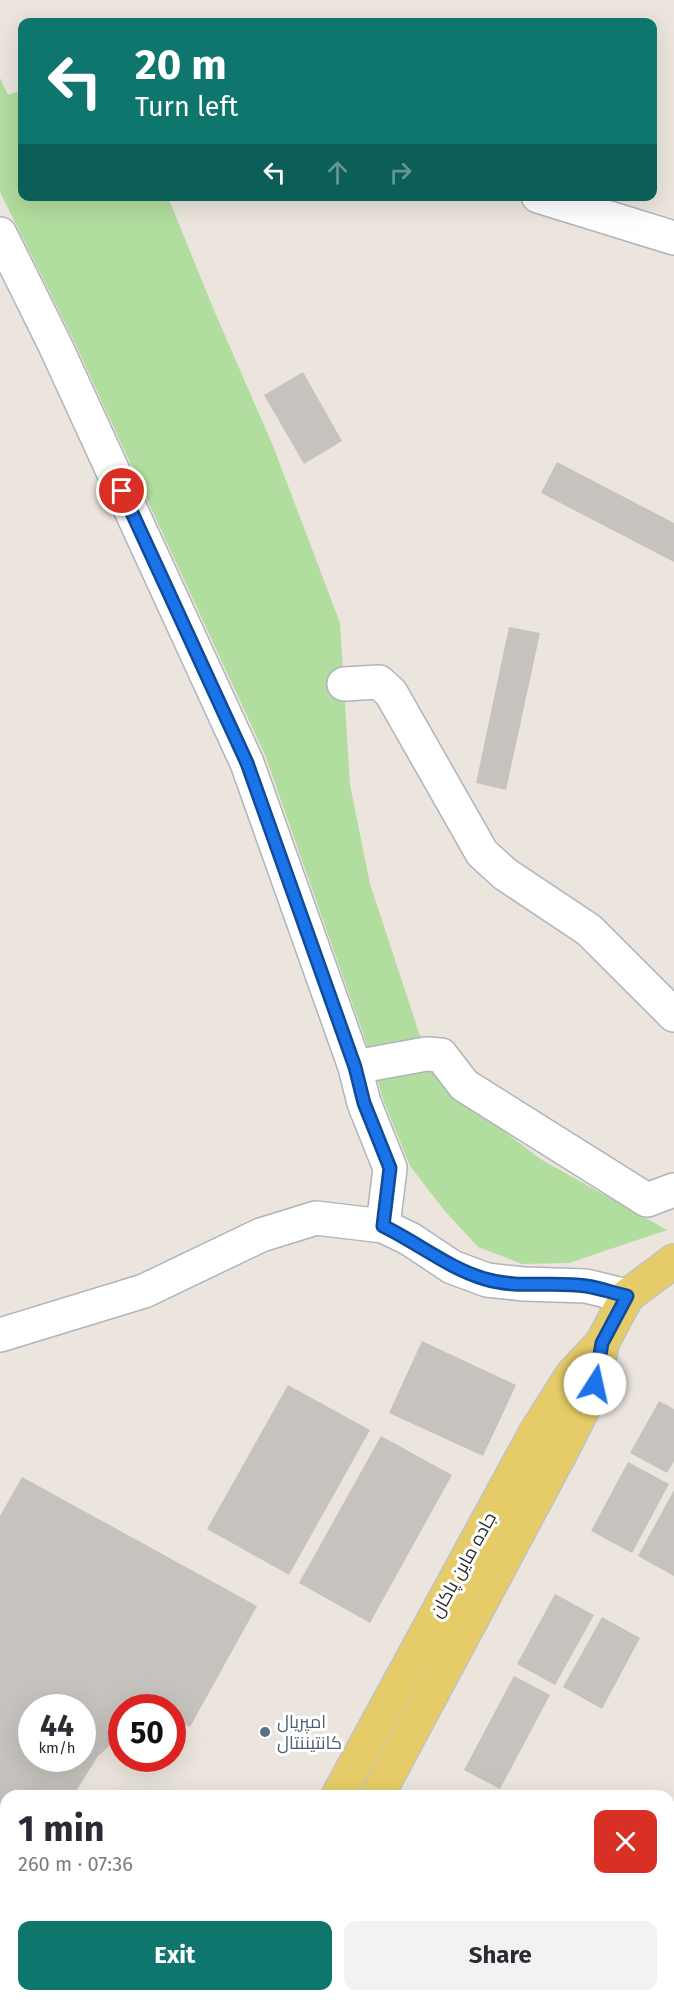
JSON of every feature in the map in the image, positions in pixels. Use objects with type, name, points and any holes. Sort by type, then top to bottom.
[{"type":"main road","name":"جاده ماین پاکان","points":[[341,1790],[536,1432],[572,1375],[602,1343],[627,1296],[674,1261]]},
{"type":"main road","name":"جاده ماین پاکان","points":[[380,1790],[595,1384],[602,1343]]},
{"type":"street","points":[[555,201],[674,237]]},
{"type":"street","points":[[0,234],[55,345],[247,763],[355,1067],[364,1103],[390,1168],[383,1226]]},
{"type":"street","points":[[344,684],[379,682],[390,693],[482,853],[505,874],[589,930],[674,1015]]},
{"type":"street","points":[[355,1067],[426,1054],[441,1055],[464,1084],[647,1200],[674,1190]]},
{"type":"street","points":[[0,1335],[144,1291],[261,1235],[316,1218],[383,1226],[410,1239],[452,1267],[488,1280],[586,1286],[627,1296]]},
{"type":"green space","points":[[0,78],[8,95],[18,91],[18,201],[170,201],[273,446],[340,623],[350,785],[370,884],[426,1054],[457,1096],[542,1160],[667,1230],[569,1263],[522,1264],[478,1247],[444,1210],[410,1166],[382,1097],[373,1062],[265,755],[72,337],[0,192]]},
{"type":"building","points":[[303,372],[342,441],[304,464],[264,395]]},
{"type":"building","points":[[557,462],[674,523],[674,562],[541,493]]},
{"type":"building","points":[[509,627],[540,633],[506,790],[476,783]]},
{"type":"building","points":[[422,1341],[516,1385],[483,1456],[389,1413]]},
{"type":"building","points":[[288,1385],[370,1430],[289,1575],[207,1529]]},
{"type":"building","points":[[659,1401],[674,1409],[674,1461],[667,1473],[630,1453]]},
{"type":"building","points":[[381,1436],[452,1475],[370,1623],[299,1583]]},
{"type":"building","points":[[628,1462],[669,1484],[632,1553],[591,1531]]},
{"type":"building","points":[[22,1477],[257,1606],[190,1727],[186,1725],[186,1694],[108,1694],[108,1747],[96,1759],[96,1694],[18,1694],[18,1772],[88,1772],[77,1790],[0,1790],[0,1516]]},
{"type":"building","points":[[674,1490],[674,1576],[638,1556]]},
{"type":"building","points":[[555,1594],[594,1615],[555,1685],[517,1664]]},
{"type":"building","points":[[602,1617],[640,1638],[602,1709],[563,1687]]},
{"type":"building","points":[[514,1676],[550,1695],[500,1789],[464,1770]]},
{"type":"place","name":"امپریال کانتیننتال","points":[[265,1732]]},
{"type":"route","points":[[122,491],[247,763],[355,1067],[364,1103],[390,1168],[383,1226],[410,1239],[452,1267],[488,1280],[586,1286],[627,1296],[602,1343],[595,1384]]}]
